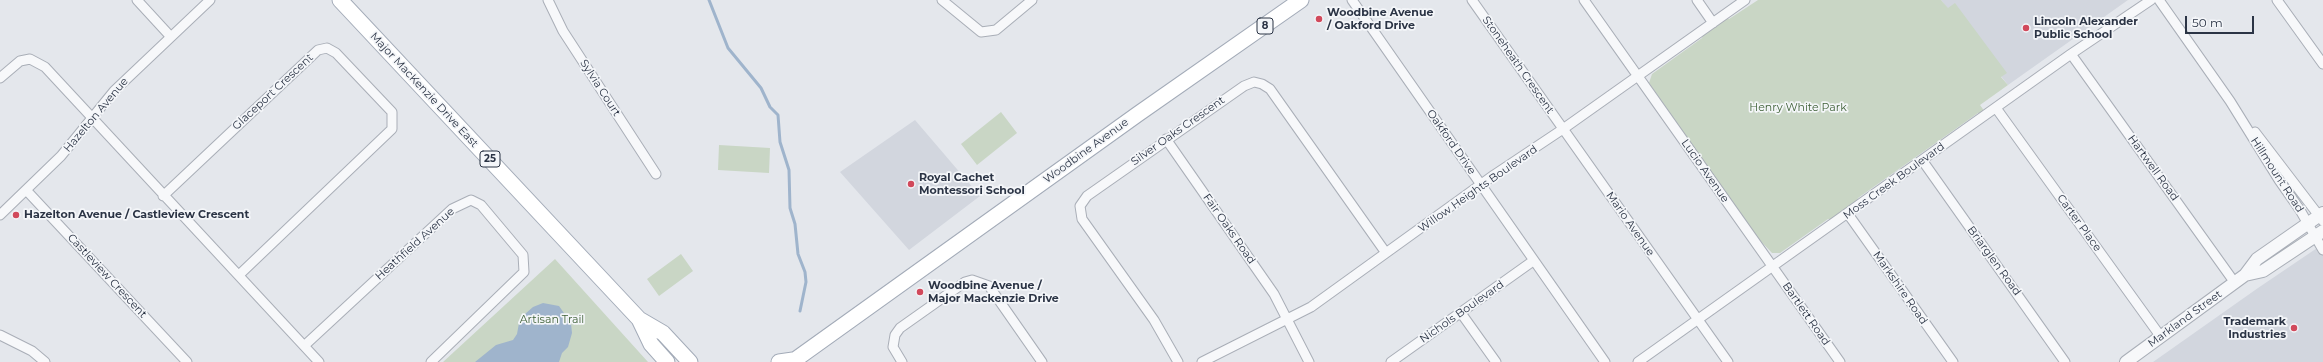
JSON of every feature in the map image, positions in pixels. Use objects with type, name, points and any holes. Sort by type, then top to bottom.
[{"type":"main road","name":"Major MacKenzie Drive East","points":[[340,0],[639,320],[651,344],[667,362]]},
{"type":"main road","name":"Woodbine Avenue","points":[[788,361],[1302,0]]},
{"type":"main road","name":"Major MacKenzie Drive East","points":[[639,320],[663,333],[690,362]]},
{"type":"street","points":[[137,0],[171,37]]},
{"type":"street","name":"Hazelton Avenue","points":[[0,215],[27,191],[62,156],[114,90],[210,0]]},
{"type":"street","name":"Sylvia Court","points":[[548,0],[563,31],[656,174]]},
{"type":"street","points":[[942,0],[981,32],[996,30],[1032,0]]},
{"type":"street","name":"Oakford Drive","points":[[1352,0],[1605,362]]},
{"type":"street","name":"Stoneheath Crescent","points":[[1472,0],[1563,129]]},
{"type":"street","points":[[1584,0],[1638,76]]},
{"type":"street","points":[[1697,0],[1713,23]]},
{"type":"street","name":"Willow Heights Boulevard","points":[[1202,362],[1289,320],[1311,307],[1481,185],[1745,0]]},
{"type":"street","name":"Moss Creek Boulevard","points":[[1638,362],[2071,54],[2151,0]]},
{"type":"street","name":"Hillmount Road","points":[[2159,0],[2230,101],[2308,223],[2319,234],[2323,250]]},
{"type":"street","points":[[2277,0],[2323,64]]},
{"type":"street","name":"Glaceport Crescent","points":[[163,196],[318,50],[327,48],[336,53],[392,112],[392,129],[239,275]]},
{"type":"street","name":"Hartwell Road","points":[[2071,54],[2234,283]]},
{"type":"street","points":[[0,78],[12,66],[20,61],[30,59],[45,67],[163,196],[239,275],[319,362]]},
{"type":"street","name":"Lucio Avenue","points":[[1638,76],[1772,266]]},
{"type":"street","name":"Silver Oaks Crescent","points":[[1178,362],[1154,320],[1082,219],[1080,206],[1087,196],[1236,91],[1254,82],[1262,84],[1276,98],[1386,253]]},
{"type":"street","name":"Hillmount Road","points":[[2230,101],[2288,172],[2322,217]]},
{"type":"street","name":"Carter Place","points":[[1996,108],[2161,337]]},
{"type":"street","name":"Mario Avenue","points":[[1563,129],[1728,362]]},
{"type":"street","name":"Fair Oaks Road","points":[[1166,139],[1266,282],[1289,320],[1309,362]]},
{"type":"street","name":"Briarglen Road","points":[[1922,160],[2066,362]]},
{"type":"street","name":"Castleview Crescent","points":[[27,191],[188,362]]},
{"type":"street","name":"Heathfield Avenue","points":[[304,346],[452,209],[470,200],[481,205],[523,255],[524,272],[431,362]]},
{"type":"street","name":"Markshire Road","points":[[1848,214],[1953,362]]},
{"type":"street","name":"Markland Street","points":[[2126,362],[2245,275],[2257,259],[2308,223],[2322,217]]},
{"type":"street","name":"Markland Street","points":[[2245,275],[2263,271],[2319,234]]},
{"type":"street","name":"Nichols Boulevard","points":[[1391,362],[1534,261]]},
{"type":"street","name":"Bartlett Road","points":[[1772,266],[1840,362]]},
{"type":"street","points":[[902,362],[893,347],[895,335],[900,328],[965,282],[972,280],[989,286],[1042,362]]},
{"type":"street","points":[[1461,313],[1496,362]]},
{"type":"street","points":[[0,335],[32,351],[45,362]]},
{"type":"shaded area","name":"Lincoln Alexander Public School","points":[[1941,0],[2128,0],[2008,85]]},
{"type":"shaded area","name":"Royal Cachet Montessori School","points":[[915,120],[980,196],[909,250],[840,172]]},
{"type":"shaded area","points":[[2323,244],[2323,362],[2153,362],[2258,288]]},
{"type":"green space","name":"Henry White Park","points":[[1758,0],[1941,0],[1948,8],[1955,3],[2007,73],[2001,77],[2008,85],[1980,105],[1985,112],[1978,113],[1858,198],[1856,203],[1834,219],[1828,219],[1780,253],[1772,253],[1755,235],[1649,83],[1652,74],[1702,38],[1703,35],[1725,17],[1729,19]]},
{"type":"green space","points":[[1001,112],[1017,133],[977,165],[961,144]]},
{"type":"green space","points":[[719,145],[770,148],[769,173],[718,170]]},
{"type":"green space","points":[[681,254],[693,271],[659,296],[647,279]]},
{"type":"green space","name":"Artisan Trail","points":[[555,259],[648,362],[443,362]]},
{"type":"water","points":[[543,303],[559,306],[571,323],[572,333],[568,347],[562,353],[559,362],[475,362],[496,345],[513,340],[517,334],[519,323],[525,314],[533,307]]},
{"type":"waterway","points":[[709,0],[728,48],[761,88],[770,107],[778,115],[780,142],[789,170],[790,208],[795,224],[798,254],[805,272],[806,282],[800,311]]},
{"type":"place","name":"Woodbine Avenue / Oakford Drive","points":[[1319,19]]},
{"type":"place","name":"Lincoln Alexander Public School","points":[[2026,28]]},
{"type":"place","name":"Royal Cachet Montessori School","points":[[911,184]]},
{"type":"place","name":"Hazelton Avenue / Castleview Crescent","points":[[16,215]]},
{"type":"place","name":"Woodbine Avenue / Major Mackenzie Drive","points":[[920,292]]},
{"type":"place","name":"Trademark Industries","points":[[2294,328]]}]
